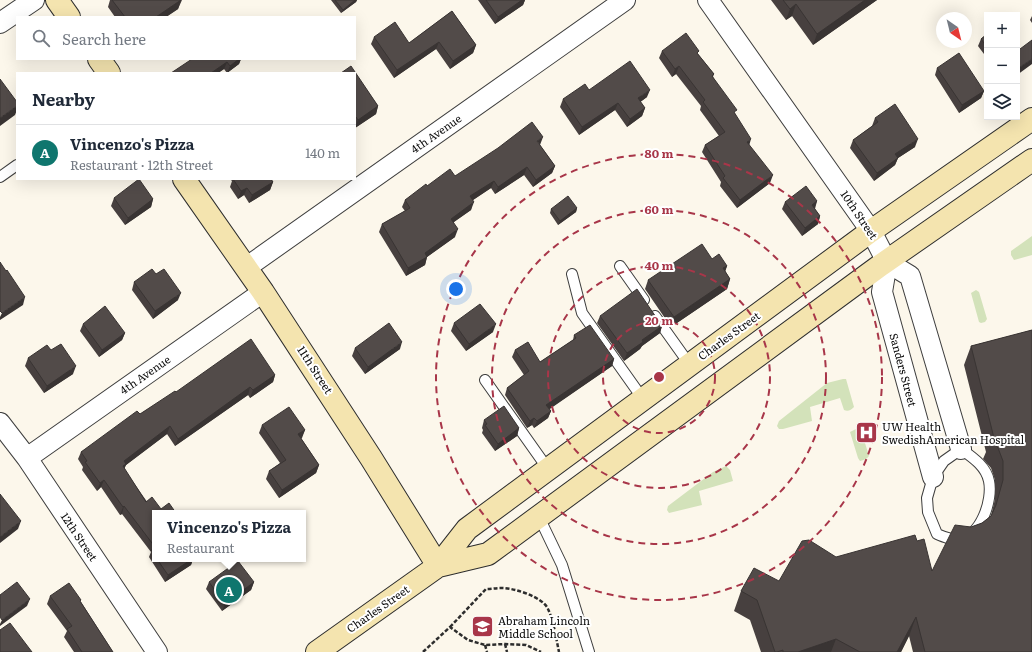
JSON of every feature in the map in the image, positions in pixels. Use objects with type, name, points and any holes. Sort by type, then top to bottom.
[{"type":"main road","points":[[57,0],[68,16]]},
{"type":"main road","points":[[100,60],[108,72]]},
{"type":"main road","name":"Charles Street","points":[[317,652],[438,566],[467,528],[871,231],[1032,119]]},
{"type":"main road","name":"Charles Street","points":[[438,566],[488,554],[887,262],[1032,160]]},
{"type":"main road","name":"11th Street","points":[[185,180],[264,292],[371,458],[438,566]]},
{"type":"street","points":[[0,23],[34,0]]},
{"type":"street","name":"4th Avenue","points":[[247,267],[625,0]]},
{"type":"street","name":"10th Street","points":[[708,0],[871,231],[887,262]]},
{"type":"street","points":[[887,262],[910,276],[960,449]]},
{"type":"street","name":"Sanders Street","points":[[887,262],[882,292],[933,477]]},
{"type":"street","name":"4th Avenue","points":[[27,458],[264,292]]},
{"type":"street","name":"12th Street","points":[[2,430],[27,458],[157,652]]},
{"type":"lane","points":[[0,176],[16,166]]},
{"type":"lane","points":[[620,266],[690,365]]},
{"type":"lane","points":[[572,274],[582,313],[643,399]]},
{"type":"lane","points":[[485,380],[548,469]]},
{"type":"lane","points":[[960,449],[979,463],[989,480],[990,497],[982,521],[972,533],[960,539],[951,539],[937,534],[928,512],[927,498],[933,477],[944,461],[960,449]]},
{"type":"lane","points":[[539,517],[562,565],[589,652]]},
{"type":"path","points":[[423,652],[450,627],[486,589],[501,588],[508,588],[528,593],[548,608],[559,652]]},
{"type":"path","points":[[450,627],[468,640],[485,646],[505,644],[526,645],[541,652]]},
{"type":"path","points":[[505,644],[507,652]]},
{"type":"path","points":[[485,646],[487,652]]},
{"type":"green space","points":[[1032,236],[1032,255],[1014,260],[1011,255],[1011,251]]},
{"type":"green space","points":[[976,290],[979,292],[987,319],[985,322],[981,323],[979,322],[971,293]]},
{"type":"green space","points":[[846,379],[854,407],[852,409],[845,411],[840,398],[810,407],[812,421],[779,429],[777,426],[779,421],[827,383]]},
{"type":"green space","points":[[858,428],[861,430],[869,456],[860,461],[850,432]]},
{"type":"green space","points":[[726,466],[730,470],[733,481],[699,491],[702,505],[669,513],[667,510],[668,506],[713,472]]},
{"type":"building","points":[[112,0],[181,0],[157,16],[124,16]]},
{"type":"building","points":[[335,0],[355,0],[343,10]]},
{"type":"building","points":[[486,0],[522,0],[498,17]]},
{"type":"building","points":[[783,0],[865,0],[817,34],[796,4],[790,9]]},
{"type":"building","points":[[452,11],[476,45],[453,61],[439,42],[397,70],[374,37],[395,22],[409,43]]},
{"type":"building","points":[[686,33],[699,51],[697,53],[714,74],[712,76],[737,110],[734,112],[751,139],[747,142],[773,175],[740,200],[723,178],[725,176],[705,145],[725,132],[703,102],[705,100],[679,66],[675,69],[662,51]]},
{"type":"building","points":[[1032,40],[1032,59],[1020,67],[1020,49]]},
{"type":"building","points":[[959,53],[984,91],[962,105],[937,68]]},
{"type":"building","points":[[190,60],[238,60],[230,66],[227,62],[212,72],[172,72]]},
{"type":"building","points":[[630,61],[650,90],[638,98],[645,108],[630,119],[618,103],[582,127],[563,99],[585,84],[589,90]]},
{"type":"building","points":[[351,66],[355,72],[342,72]]},
{"type":"building","points":[[356,73],[378,106],[358,120],[356,117]]},
{"type":"building","points":[[0,79],[16,101],[16,107],[0,118]]},
{"type":"building","points":[[895,104],[918,139],[895,154],[898,158],[877,173],[853,140],[878,122],[875,118]]},
{"type":"building","points":[[532,122],[543,137],[537,141],[555,166],[536,180],[527,167],[498,187],[494,181],[470,196],[474,202],[451,219],[458,229],[425,253],[427,257],[408,268],[382,224],[410,208],[405,200],[426,184],[427,186],[450,169],[455,176],[498,148]]},
{"type":"building","points":[[140,180],[153,199],[128,218],[114,198]]},
{"type":"building","points":[[234,180],[272,180],[273,182],[252,195],[247,188],[241,191]]},
{"type":"building","points":[[806,186],[817,201],[812,205],[820,216],[805,228],[785,202]]},
{"type":"building","points":[[568,196],[577,208],[560,221],[551,209]]},
{"type":"building","points":[[702,244],[712,259],[719,254],[727,266],[723,268],[730,279],[674,317],[648,280]]},
{"type":"building","points":[[0,262],[25,297],[2,313],[0,311]]},
{"type":"building","points":[[152,269],[156,274],[164,269],[181,293],[155,311],[134,282]]},
{"type":"building","points":[[637,289],[662,326],[627,353],[600,316]]},
{"type":"building","points":[[480,304],[496,324],[469,344],[454,323]]},
{"type":"building","points":[[105,306],[125,333],[102,350],[83,324]]},
{"type":"building","points":[[389,323],[402,342],[368,367],[355,348]]},
{"type":"building","points":[[590,325],[614,359],[546,405],[551,411],[537,421],[534,418],[530,421],[507,388],[529,371],[515,350],[528,342],[540,362],[576,338],[574,335]]},
{"type":"building","points":[[1032,330],[1032,652],[925,652],[916,617],[897,652],[860,652],[836,639],[798,652],[783,652],[783,650],[775,652],[757,600],[741,591],[754,568],[779,581],[802,541],[809,540],[836,557],[915,535],[917,541],[924,539],[932,571],[955,525],[971,527],[982,523],[991,516],[996,505],[1003,480],[1003,461],[998,448],[990,439],[994,438],[971,346]]},
{"type":"building","points":[[251,339],[275,375],[253,390],[250,387],[178,439],[170,426],[124,461],[126,464],[123,466],[146,502],[152,497],[161,509],[169,503],[174,510],[152,510],[152,543],[124,506],[123,507],[104,480],[100,483],[85,462],[87,461],[81,452],[137,411],[140,414],[175,391],[176,392]]},
{"type":"building","points":[[61,344],[76,366],[47,386],[28,358],[47,345],[51,350]]},
{"type":"building","points":[[504,406],[519,428],[498,444],[485,425],[487,424],[484,420]]},
{"type":"building","points":[[289,407],[305,430],[298,434],[319,465],[282,490],[269,471],[286,460],[262,425]]},
{"type":"building","points":[[0,494],[21,521],[0,537]]},
{"type":"building","points":[[159,562],[188,562],[168,575]]},
{"type":"building","points":[[239,562],[254,582],[225,604],[209,582]]},
{"type":"building","points":[[17,582],[30,599],[2,620],[0,617],[0,595]]},
{"type":"building","points":[[69,583],[113,652],[82,652],[67,629],[72,626],[50,596]]},
{"type":"building","points":[[10,623],[32,652],[0,652],[0,630]]},
{"type":"place","name":"UW Health SwedishAmerican Hospital","points":[[867,433]]},
{"type":"place","name":"Vincenzo's Pizza","points":[[229,590]]},
{"type":"place","name":"Abraham Lincoln Middle School","points":[[483,627]]}]
